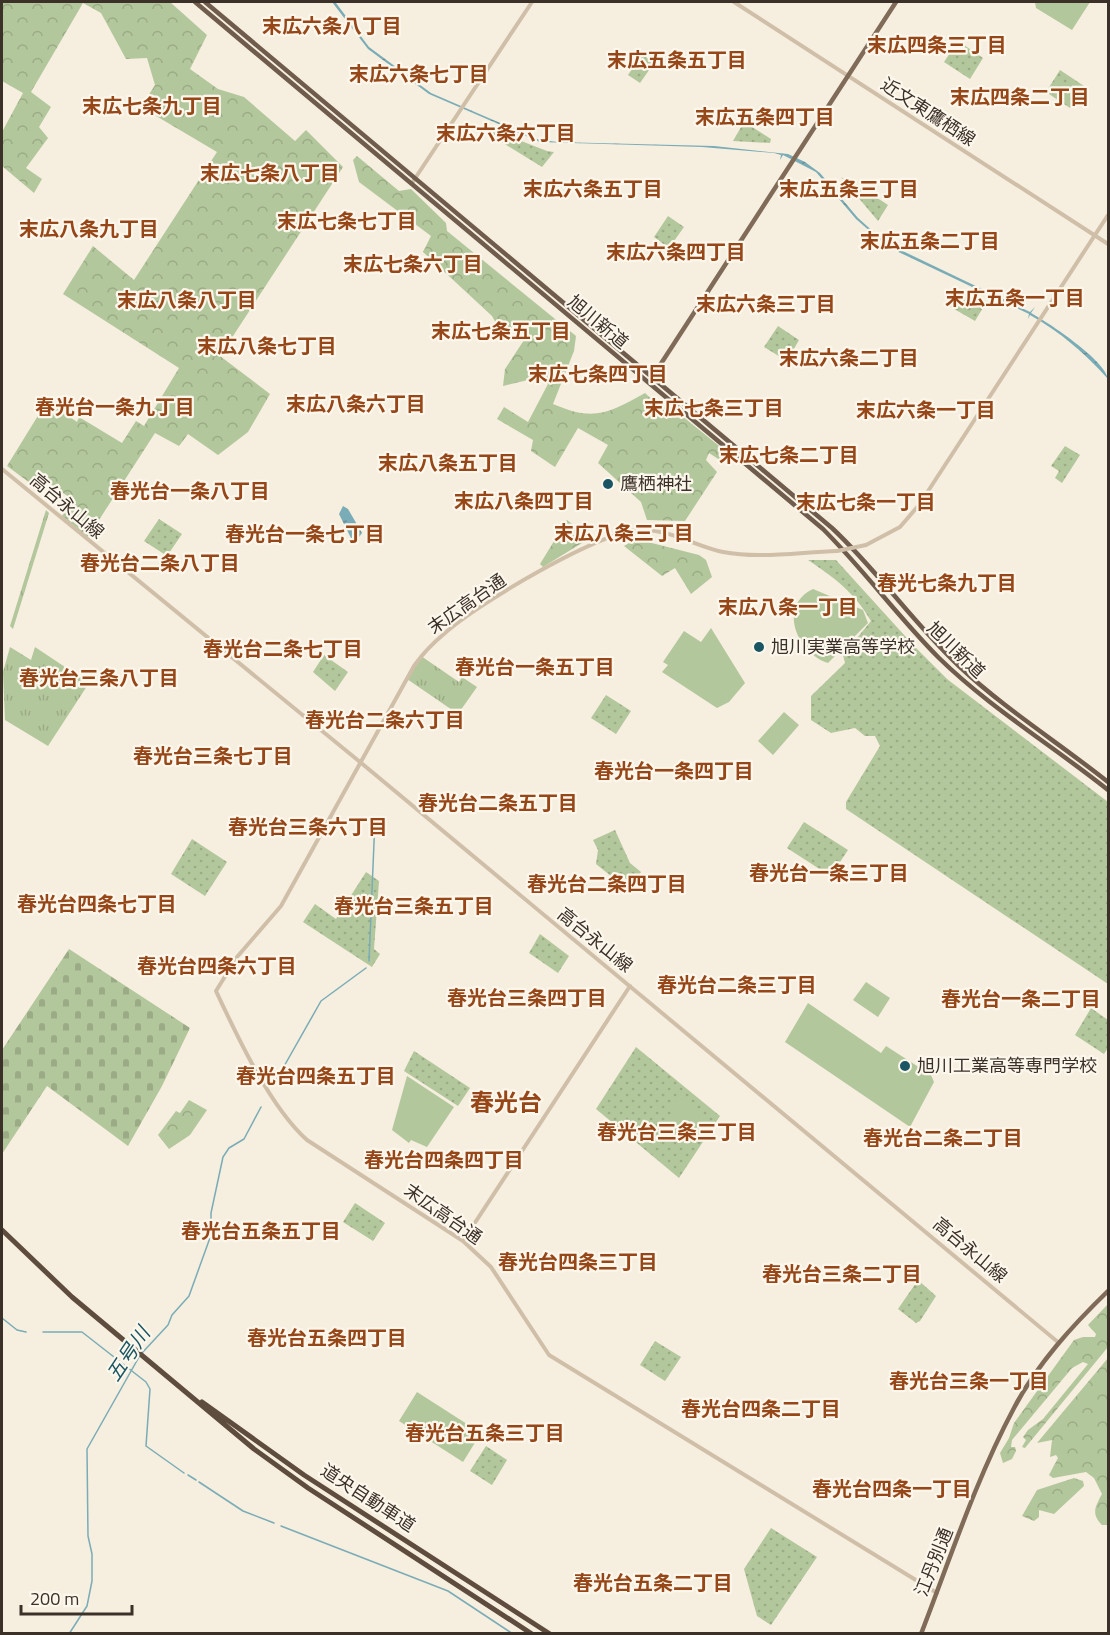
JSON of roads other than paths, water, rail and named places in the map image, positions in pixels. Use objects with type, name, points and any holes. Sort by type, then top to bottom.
[{"type":"highway","name":"旭川新道","points":[[195,2],[823,529],[854,560],[947,664],[1108,790]]},
{"type":"highway","name":"旭川新道","points":[[206,2],[849,544],[960,667],[1108,782]]},
{"type":"highway","name":"道央自動車道","points":[[2,1230],[72,1297],[173,1382],[299,1482],[532,1634]]},
{"type":"highway","name":"道央自動車道","points":[[173,1382],[304,1475],[550,1634]]},
{"type":"main road","points":[[648,383],[896,2]]},
{"type":"main road","name":"江丹別通","points":[[921,1634],[980,1481],[1014,1408],[1059,1343],[1108,1291]]},
{"type":"street","points":[[412,183],[532,2]]},
{"type":"street","name":"近文東鷹栖線","points":[[734,2],[1108,244]]},
{"type":"street","points":[[1095,236],[1108,215]]},
{"type":"street","name":"末広高台通","points":[[937,1593],[549,1355],[491,1267],[463,1241],[307,1140],[296,1130],[270,1094],[216,991],[237,957],[280,906],[414,666],[424,652],[445,632],[509,590],[601,539],[630,531],[650,530],[726,552],[837,551],[866,545],[900,526],[919,505],[1095,236]]},
{"type":"street","name":"高台永山線","points":[[2,469],[360,762],[1059,1343]]},
{"type":"street","points":[[463,1241],[630,986]]},
{"type":"water","points":[[332,2],[336,3],[369,47],[431,93],[537,139],[557,142],[714,146],[788,154],[805,162],[820,173],[858,218],[886,243],[1030,312],[1035,307],[1031,313],[1087,352],[1105,371],[1108,379],[1062,336],[1030,315],[1028,319],[1029,314],[888,247],[856,219],[816,172],[783,155],[780,160],[781,155],[774,153],[702,147],[540,142],[429,94],[368,49]]},
{"type":"water","points":[[343,506],[348,509],[362,533],[354,544],[339,514]]},
{"type":"waterway","name":"五号川","points":[[369,961],[375,819]]},
{"type":"waterway","name":"五号川","points":[[274,1084],[321,1001],[366,968]]},
{"type":"waterway","name":"五号川","points":[[142,1353],[168,1325],[172,1315],[189,1296],[211,1235],[211,1213],[223,1157],[229,1148],[244,1139],[261,1107]]},
{"type":"waterway","points":[[2,1318],[17,1330],[26,1332]]},
{"type":"waterway","points":[[43,1332],[82,1332],[146,1382],[150,1389],[146,1446],[184,1473]]},
{"type":"waterway","name":"五号川","points":[[69,1634],[87,1606],[92,1581],[92,1554],[88,1536],[87,1449],[139,1357]]},
{"type":"waterway","points":[[188,1475],[196,1480]]},
{"type":"waterway","points":[[199,1482],[243,1511],[274,1523]]},
{"type":"waterway","points":[[281,1526],[448,1591],[513,1634]]},
{"type":"place","name":"鷹栖神社","points":[[608,484]]},
{"type":"place","name":"旭川実業高等学校","points":[[759,647]]},
{"type":"place","name":"旭川工業高等専門学校","points":[[905,1066]]},
{"type":"district","name":"末広六条八丁目","points":[[332,26]]},
{"type":"district","name":"末広四条三丁目","points":[[937,45]]},
{"type":"district","name":"末広五条五丁目","points":[[677,60]]},
{"type":"district","name":"末広六条七丁目","points":[[419,74]]},
{"type":"district","name":"末広四条二丁目","points":[[1020,97]]},
{"type":"district","name":"末広七条九丁目","points":[[152,106]]},
{"type":"district","name":"末広五条四丁目","points":[[765,117]]},
{"type":"district","name":"末広六条六丁目","points":[[506,133]]},
{"type":"district","name":"末広七条八丁目","points":[[270,173]]},
{"type":"district","name":"末広六条五丁目","points":[[593,189]]},
{"type":"district","name":"末広五条三丁目","points":[[849,189]]},
{"type":"district","name":"末広七条七丁目","points":[[347,221]]},
{"type":"district","name":"末広八条九丁目","points":[[89,229]]},
{"type":"district","name":"末広五条二丁目","points":[[930,241]]},
{"type":"district","name":"末広六条四丁目","points":[[676,252]]},
{"type":"district","name":"末広七条六丁目","points":[[413,264]]},
{"type":"district","name":"末広五条一丁目","points":[[1015,298]]},
{"type":"district","name":"末広八条八丁目","points":[[187,300]]},
{"type":"district","name":"末広六条三丁目","points":[[766,304]]},
{"type":"district","name":"末広七条五丁目","points":[[501,331]]},
{"type":"district","name":"末広八条七丁目","points":[[267,346]]},
{"type":"district","name":"末広六条二丁目","points":[[849,358]]},
{"type":"district","name":"末広七条四丁目","points":[[598,374]]},
{"type":"district","name":"末広八条六丁目","points":[[356,404]]},
{"type":"district","name":"春光台一条九丁目","points":[[115,407]]},
{"type":"district","name":"末広七条三丁目","points":[[714,408]]},
{"type":"district","name":"末広六条一丁目","points":[[926,410]]},
{"type":"district","name":"末広七条二丁目","points":[[789,455]]},
{"type":"district","name":"末広八条五丁目","points":[[448,463]]},
{"type":"district","name":"春光台一条八丁目","points":[[190,491]]},
{"type":"district","name":"末広八条四丁目","points":[[524,501]]},
{"type":"district","name":"末広七条一丁目","points":[[866,502]]},
{"type":"district","name":"末広八条三丁目","points":[[624,533]]},
{"type":"district","name":"春光台一条七丁目","points":[[305,534]]},
{"type":"district","name":"春光台二条八丁目","points":[[160,563]]},
{"type":"district","name":"春光七条九丁目","points":[[947,583]]},
{"type":"district","name":"末広八条一丁目","points":[[788,607]]},
{"type":"district","name":"春光台二条七丁目","points":[[283,649]]},
{"type":"district","name":"春光台一条五丁目","points":[[535,667]]},
{"type":"district","name":"春光台三条八丁目","points":[[99,678]]},
{"type":"district","name":"春光台二条六丁目","points":[[385,720]]},
{"type":"district","name":"春光台三条七丁目","points":[[213,756]]},
{"type":"district","name":"春光台一条四丁目","points":[[674,771]]},
{"type":"district","name":"春光台二条五丁目","points":[[498,803]]},
{"type":"district","name":"春光台三条六丁目","points":[[308,827]]},
{"type":"district","name":"春光台一条三丁目","points":[[829,873]]},
{"type":"district","name":"春光台二条四丁目","points":[[607,884]]},
{"type":"district","name":"春光台四条七丁目","points":[[97,904]]},
{"type":"district","name":"春光台三条五丁目","points":[[414,906]]},
{"type":"district","name":"春光台四条六丁目","points":[[217,966]]},
{"type":"district","name":"春光台二条三丁目","points":[[737,985]]},
{"type":"district","name":"春光台三条四丁目","points":[[527,998]]},
{"type":"district","name":"春光台一条二丁目","points":[[1021,999]]},
{"type":"district","name":"春光台四条五丁目","points":[[316,1076]]},
{"type":"district","name":"春光台","points":[[506,1103]]},
{"type":"district","name":"春光台三条三丁目","points":[[677,1132]]},
{"type":"district","name":"春光台二条二丁目","points":[[943,1138]]},
{"type":"district","name":"春光台四条四丁目","points":[[444,1160]]},
{"type":"district","name":"春光台五条五丁目","points":[[261,1231]]},
{"type":"district","name":"春光台四条三丁目","points":[[578,1262]]},
{"type":"district","name":"春光台三条二丁目","points":[[842,1274]]},
{"type":"district","name":"春光台五条四丁目","points":[[327,1338]]},
{"type":"district","name":"春光台三条一丁目","points":[[969,1381]]},
{"type":"district","name":"春光台四条二丁目","points":[[761,1409]]},
{"type":"district","name":"春光台五条三丁目","points":[[485,1433]]},
{"type":"district","name":"春光台四条一丁目","points":[[892,1489]]},
{"type":"district","name":"春光台五条二丁目","points":[[653,1583]]}]
